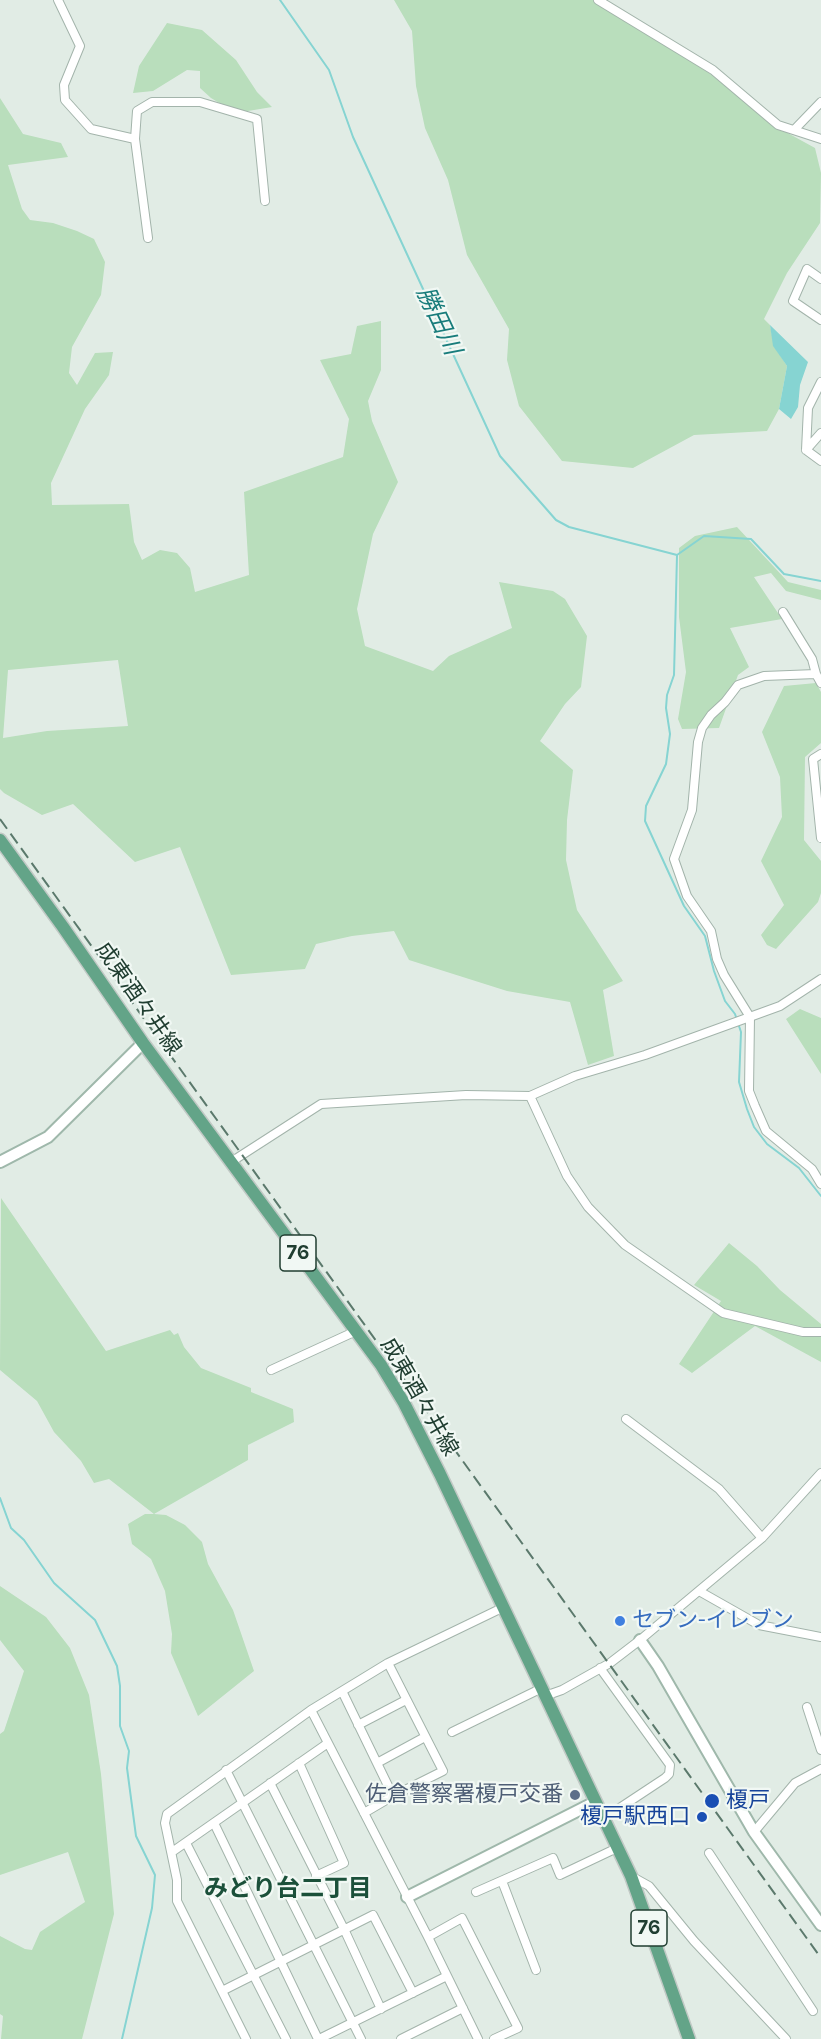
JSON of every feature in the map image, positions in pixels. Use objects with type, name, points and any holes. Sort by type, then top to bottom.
[{"type":"main road","name":"成東酒々井線","points":[[0,840],[143,1043],[381,1365],[421,1434],[631,1876],[688,2039]]},
{"type":"street","points":[[58,0],[80,46],[64,85],[65,100],[91,129],[135,139]]},
{"type":"street","points":[[598,0],[713,70],[778,125],[821,140]]},
{"type":"street","points":[[148,238],[135,139],[137,111],[152,102],[200,102],[257,119],[266,201]]},
{"type":"street","points":[[794,130],[821,102]]},
{"type":"street","points":[[821,279],[807,269],[794,301],[821,320]]},
{"type":"street","points":[[806,450],[808,408],[821,382]]},
{"type":"street","points":[[806,450],[821,433]]},
{"type":"street","points":[[806,450],[821,461]]},
{"type":"street","points":[[783,612],[812,658],[821,683]]},
{"type":"street","points":[[812,658],[821,656]]},
{"type":"street","points":[[816,674],[764,676],[738,685],[711,715],[702,728],[698,742],[692,810],[674,859],[687,896],[711,931],[717,959],[724,975],[750,1017],[749,1091],[766,1131],[812,1169],[821,1184]]},
{"type":"street","points":[[821,754],[813,759],[821,838]]},
{"type":"street","points":[[231,1162],[321,1104],[466,1095],[530,1096],[575,1076],[645,1055],[780,1006],[821,979]]},
{"type":"street","points":[[0,1162],[48,1137],[143,1043]]},
{"type":"street","points":[[530,1096],[567,1176],[588,1207],[625,1245],[723,1313],[803,1332],[821,1332]]},
{"type":"street","points":[[271,1370],[356,1331]]},
{"type":"street","points":[[626,1419],[719,1489],[762,1538]]},
{"type":"street","points":[[452,1732],[544,1692],[562,1690],[600,1668],[640,1640],[762,1538],[821,1473]]},
{"type":"street","points":[[699,1591],[759,1625],[821,1637]]},
{"type":"street","points":[[246,2039],[177,1901],[177,1880],[165,1823],[167,1814],[311,1710],[388,1663],[504,1607]]},
{"type":"street","points":[[640,1640],[658,1666],[754,1832],[821,1924]]},
{"type":"street","points":[[364,1813],[443,1771],[388,1663]]},
{"type":"street","points":[[600,1668],[670,1765],[669,1774],[660,1782],[603,1819]]},
{"type":"street","points":[[342,1691],[393,1796]]},
{"type":"street","points":[[358,1725],[406,1700]]},
{"type":"street","points":[[807,1707],[821,1750]]},
{"type":"street","points":[[311,1710],[478,2039]]},
{"type":"street","points":[[377,1762],[425,1737]]},
{"type":"street","points":[[172,1852],[328,1743]]},
{"type":"street","points":[[299,1763],[344,1863],[316,1876]]},
{"type":"street","points":[[754,1832],[795,1783],[821,1769]]},
{"type":"street","points":[[226,1770],[362,2039]]},
{"type":"street","points":[[270,1783],[344,1929],[381,2009]]},
{"type":"street","points":[[407,1897],[595,1802]]},
{"type":"street","points":[[214,1822],[319,2039],[447,1976]]},
{"type":"street","points":[[186,1843],[286,2039]]},
{"type":"street","points":[[476,1892],[553,1858],[560,1875],[616,1848]]},
{"type":"street","points":[[709,1853],[813,2011]]},
{"type":"street","points":[[631,1876],[649,1886],[694,1941],[786,2039]]},
{"type":"street","points":[[502,1881],[536,1971]]},
{"type":"street","points":[[222,1991],[373,1915],[413,1993]]},
{"type":"street","points":[[428,1937],[462,1918],[518,2028],[494,2039]]},
{"type":"street","points":[[401,2039],[463,2008]]},
{"type":"green space","points":[[394,0],[595,0],[709,73],[784,131],[815,148],[821,173],[820,223],[787,273],[764,319],[770,325],[774,346],[787,366],[779,409],[767,431],[694,435],[633,468],[562,461],[519,406],[507,360],[509,329],[467,255],[448,180],[425,128],[416,86],[412,31]]},
{"type":"green space","points":[[167,23],[202,30],[236,60],[257,92],[272,107],[236,113],[211,98],[200,88],[200,71],[187,70],[153,91],[133,93],[139,66]]},
{"type":"green space","points":[[0,98],[23,134],[61,143],[68,157],[8,165],[22,209],[30,220],[53,223],[94,239],[105,262],[101,295],[72,347],[69,373],[77,385],[95,353],[113,352],[109,375],[85,409],[51,483],[52,505],[129,504],[134,542],[142,560],[160,550],[177,553],[190,568],[195,592],[249,575],[244,492],[343,457],[349,419],[320,360],[351,354],[357,326],[381,321],[381,370],[368,401],[372,421],[398,482],[373,534],[357,609],[365,646],[433,671],[449,656],[512,628],[499,582],[553,591],[565,599],[587,636],[581,687],[565,704],[540,741],[573,770],[567,820],[566,860],[577,910],[623,981],[603,990],[614,1056],[588,1065],[570,1002],[507,991],[409,960],[394,931],[352,936],[316,944],[305,969],[231,975],[180,847],[135,862],[73,804],[42,815],[0,789]],"holes":[[[118,660],[128,726],[47,731],[3,738],[8,670]]]},
{"type":"green space","points":[[737,527],[788,582],[821,590],[821,600],[786,591],[771,573],[754,577],[782,619],[730,628],[749,667],[738,675],[719,728],[682,729],[678,719],[686,672],[679,617],[679,548],[695,536]]},
{"type":"green space","points":[[816,683],[821,692],[821,743],[805,757],[804,840],[821,861],[821,893],[818,902],[776,949],[767,945],[761,935],[784,905],[761,861],[782,817],[780,777],[762,732],[784,686]]},
{"type":"green space","points":[[800,1009],[821,1018],[821,1074],[786,1019]]},
{"type":"green space","points":[[1,1198],[106,1351],[170,1330],[174,1335],[178,1333],[184,1347],[201,1368],[251,1388],[251,1392],[293,1409],[294,1422],[248,1445],[248,1460],[154,1514],[109,1479],[94,1483],[81,1461],[54,1432],[37,1401],[0,1370]]},
{"type":"green space","points":[[729,1243],[821,1324],[821,1362],[755,1326],[692,1373],[679,1364],[721,1301],[694,1285]]},
{"type":"green space","points":[[145,1514],[166,1515],[185,1525],[202,1542],[208,1564],[233,1610],[254,1671],[198,1716],[171,1653],[172,1634],[165,1591],[151,1559],[132,1544],[128,1524]]},
{"type":"green space","points":[[0,1586],[46,1617],[70,1648],[89,1695],[101,1774],[114,1914],[82,2039],[1,2039],[3,2016],[0,2014],[0,1936],[25,1949],[32,1950],[40,1932],[85,1902],[68,1852],[0,1875],[0,1734],[4,1731],[24,1671],[0,1640]]},
{"type":"water","points":[[770,325],[808,362],[800,385],[798,407],[791,419],[779,409],[787,366],[773,346]]},
{"type":"waterway","name":"勝田川","points":[[280,0],[329,70],[353,137],[500,456],[556,520],[569,527],[677,555]]},
{"type":"waterway","points":[[677,555],[704,536],[751,539],[784,574],[821,581]]},
{"type":"waterway","points":[[677,555],[674,675],[667,695],[666,708],[670,734],[666,764],[646,806],[645,821],[684,906],[705,936],[725,1001],[735,1014],[741,1032],[739,1082],[754,1127],[767,1144],[799,1168],[821,1196]]},
{"type":"waterway","points":[[0,1498],[11,1528],[24,1540],[54,1583],[95,1620],[117,1666],[120,1686],[120,1726],[129,1751],[127,1768],[136,1836],[155,1875],[152,1908],[122,2039]]},
{"type":"railway","points":[[0,819],[821,1958]]},
{"type":"place","name":"セブン-イレブン","points":[[620,1621]]},
{"type":"place","name":"佐倉警察署榎戸交番","points":[[575,1795]]},
{"type":"place","name":"榎戸","points":[[712,1801]]},
{"type":"place","name":"榎戸駅西口","points":[[702,1817]]},
{"type":"district","name":"みどり台二丁目","points":[[288,1889]]}]
